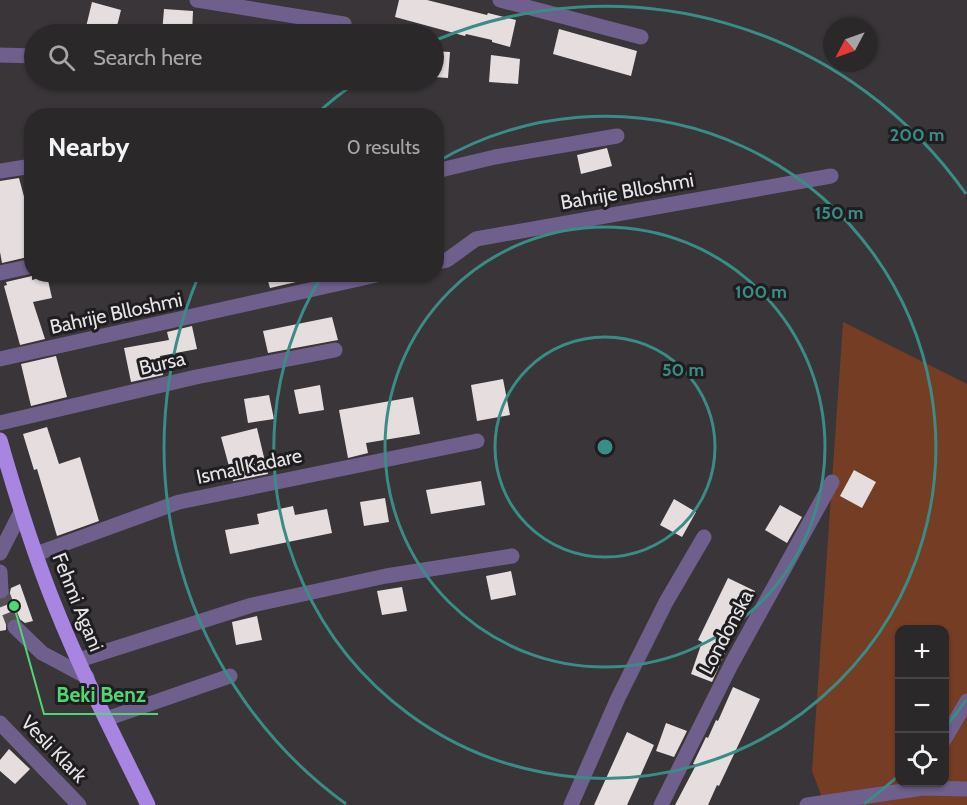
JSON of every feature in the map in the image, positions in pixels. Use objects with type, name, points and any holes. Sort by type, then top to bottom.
[{"type":"main road","name":"Fehmi Agani","points":[[0,440],[21,512],[55,605],[106,719],[148,805]]},
{"type":"street","points":[[197,0],[344,24]]},
{"type":"street","points":[[500,0],[641,37]]},
{"type":"street","points":[[0,55],[24,56]]},
{"type":"street","points":[[444,169],[495,157],[617,136]]},
{"type":"street","points":[[0,171],[24,167]]},
{"type":"street","name":"Bahrije Blloshmi","points":[[444,261],[476,239],[831,176]]},
{"type":"street","points":[[0,273],[24,268]]},
{"type":"street","name":"Bahrije Blloshmi","points":[[0,359],[345,282]]},
{"type":"street","name":"Bursa","points":[[0,423],[196,377],[335,350]]},
{"type":"street","name":"Ismal Kadare","points":[[36,554],[179,502],[477,441]]},
{"type":"street","name":"Londonska","points":[[661,805],[732,663],[832,482]]},
{"type":"street","points":[[0,553],[21,512]]},
{"type":"street","points":[[571,805],[618,698],[666,602],[704,537]]},
{"type":"street","points":[[79,660],[252,605],[386,576],[512,556]]},
{"type":"street","points":[[0,572],[1,591]]},
{"type":"street","points":[[15,627],[42,653],[87,678]]},
{"type":"street","points":[[106,719],[230,676]]},
{"type":"street","points":[[949,733],[967,701]]},
{"type":"street","name":"Vesli Klark","points":[[0,723],[78,805]]},
{"type":"street","points":[[807,805],[892,799],[919,787]]},
{"type":"street","points":[[946,787],[967,789]]},
{"type":"shaded area","points":[[843,322],[967,384],[967,805],[825,805],[812,771]]},
{"type":"building","points":[[399,0],[427,0],[516,20],[510,47],[492,42],[492,40],[444,30],[444,24],[421,24],[395,17]]},
{"type":"building","points":[[92,2],[121,10],[118,24],[87,24]]},
{"type":"building","points":[[164,9],[193,11],[192,24],[163,24]]},
{"type":"building","points":[[559,29],[637,51],[631,76],[553,54]]},
{"type":"building","points":[[444,52],[450,52],[448,78],[444,78]]},
{"type":"building","points":[[491,55],[520,59],[518,84],[489,82]]},
{"type":"building","points":[[607,148],[612,166],[581,174],[577,155]]},
{"type":"building","points":[[19,178],[24,196],[24,258],[2,263],[0,252],[0,181]]},
{"type":"building","points":[[24,278],[24,282],[48,282],[52,298],[33,302],[45,339],[20,345],[4,286],[7,285],[6,282]]},
{"type":"building","points":[[268,282],[296,282],[270,288]]},
{"type":"building","points":[[332,317],[338,340],[268,353],[263,331]]},
{"type":"building","points":[[192,326],[197,349],[160,356],[163,375],[131,382],[124,348],[169,340],[167,332]]},
{"type":"building","points":[[56,356],[67,397],[31,406],[21,364]]},
{"type":"building","points":[[503,379],[510,415],[477,421],[471,385]]},
{"type":"building","points":[[320,385],[324,410],[299,414],[294,390]]},
{"type":"building","points":[[269,395],[274,419],[248,423],[244,399]]},
{"type":"building","points":[[413,397],[420,434],[366,443],[368,453],[348,458],[339,410]]},
{"type":"building","points":[[47,427],[59,464],[80,457],[99,521],[57,536],[37,469],[34,470],[23,434]]},
{"type":"building","points":[[257,428],[268,474],[233,481],[221,437]]},
{"type":"building","points":[[854,470],[876,482],[862,508],[840,496]]},
{"type":"building","points":[[481,481],[485,505],[431,514],[426,490]]},
{"type":"building","points":[[385,498],[389,522],[364,526],[360,502]]},
{"type":"building","points":[[674,499],[696,512],[682,537],[660,525]]},
{"type":"building","points":[[780,505],[802,517],[787,543],[765,530]]},
{"type":"building","points":[[293,506],[295,515],[327,509],[332,533],[230,554],[225,530],[259,524],[257,514]]},
{"type":"building","points":[[511,571],[516,595],[491,600],[486,576]]},
{"type":"building","points":[[728,578],[755,591],[712,682],[691,674],[702,642],[698,640]]},
{"type":"building","points":[[20,584],[33,621],[25,623],[18,618],[12,618],[6,624],[6,630],[0,631],[0,600],[6,599],[11,588]]},
{"type":"building","points":[[402,587],[407,611],[382,615],[377,591]]},
{"type":"building","points":[[257,616],[262,640],[236,645],[232,622]]},
{"type":"building","points":[[733,687],[760,699],[719,786],[717,785],[708,805],[675,805],[696,765],[693,764],[706,737],[708,738],[716,720],[718,721]]},
{"type":"building","points":[[666,723],[687,731],[674,757],[656,751]]},
{"type":"building","points":[[627,732],[654,745],[633,792],[627,805],[594,805]]},
{"type":"building","points":[[9,749],[30,769],[15,784],[0,771],[0,760]]},
{"type":"tunnel","points":[[1,591],[15,627]]},
{"type":"place","name":"Beki Benz","points":[[14,606]]}]
